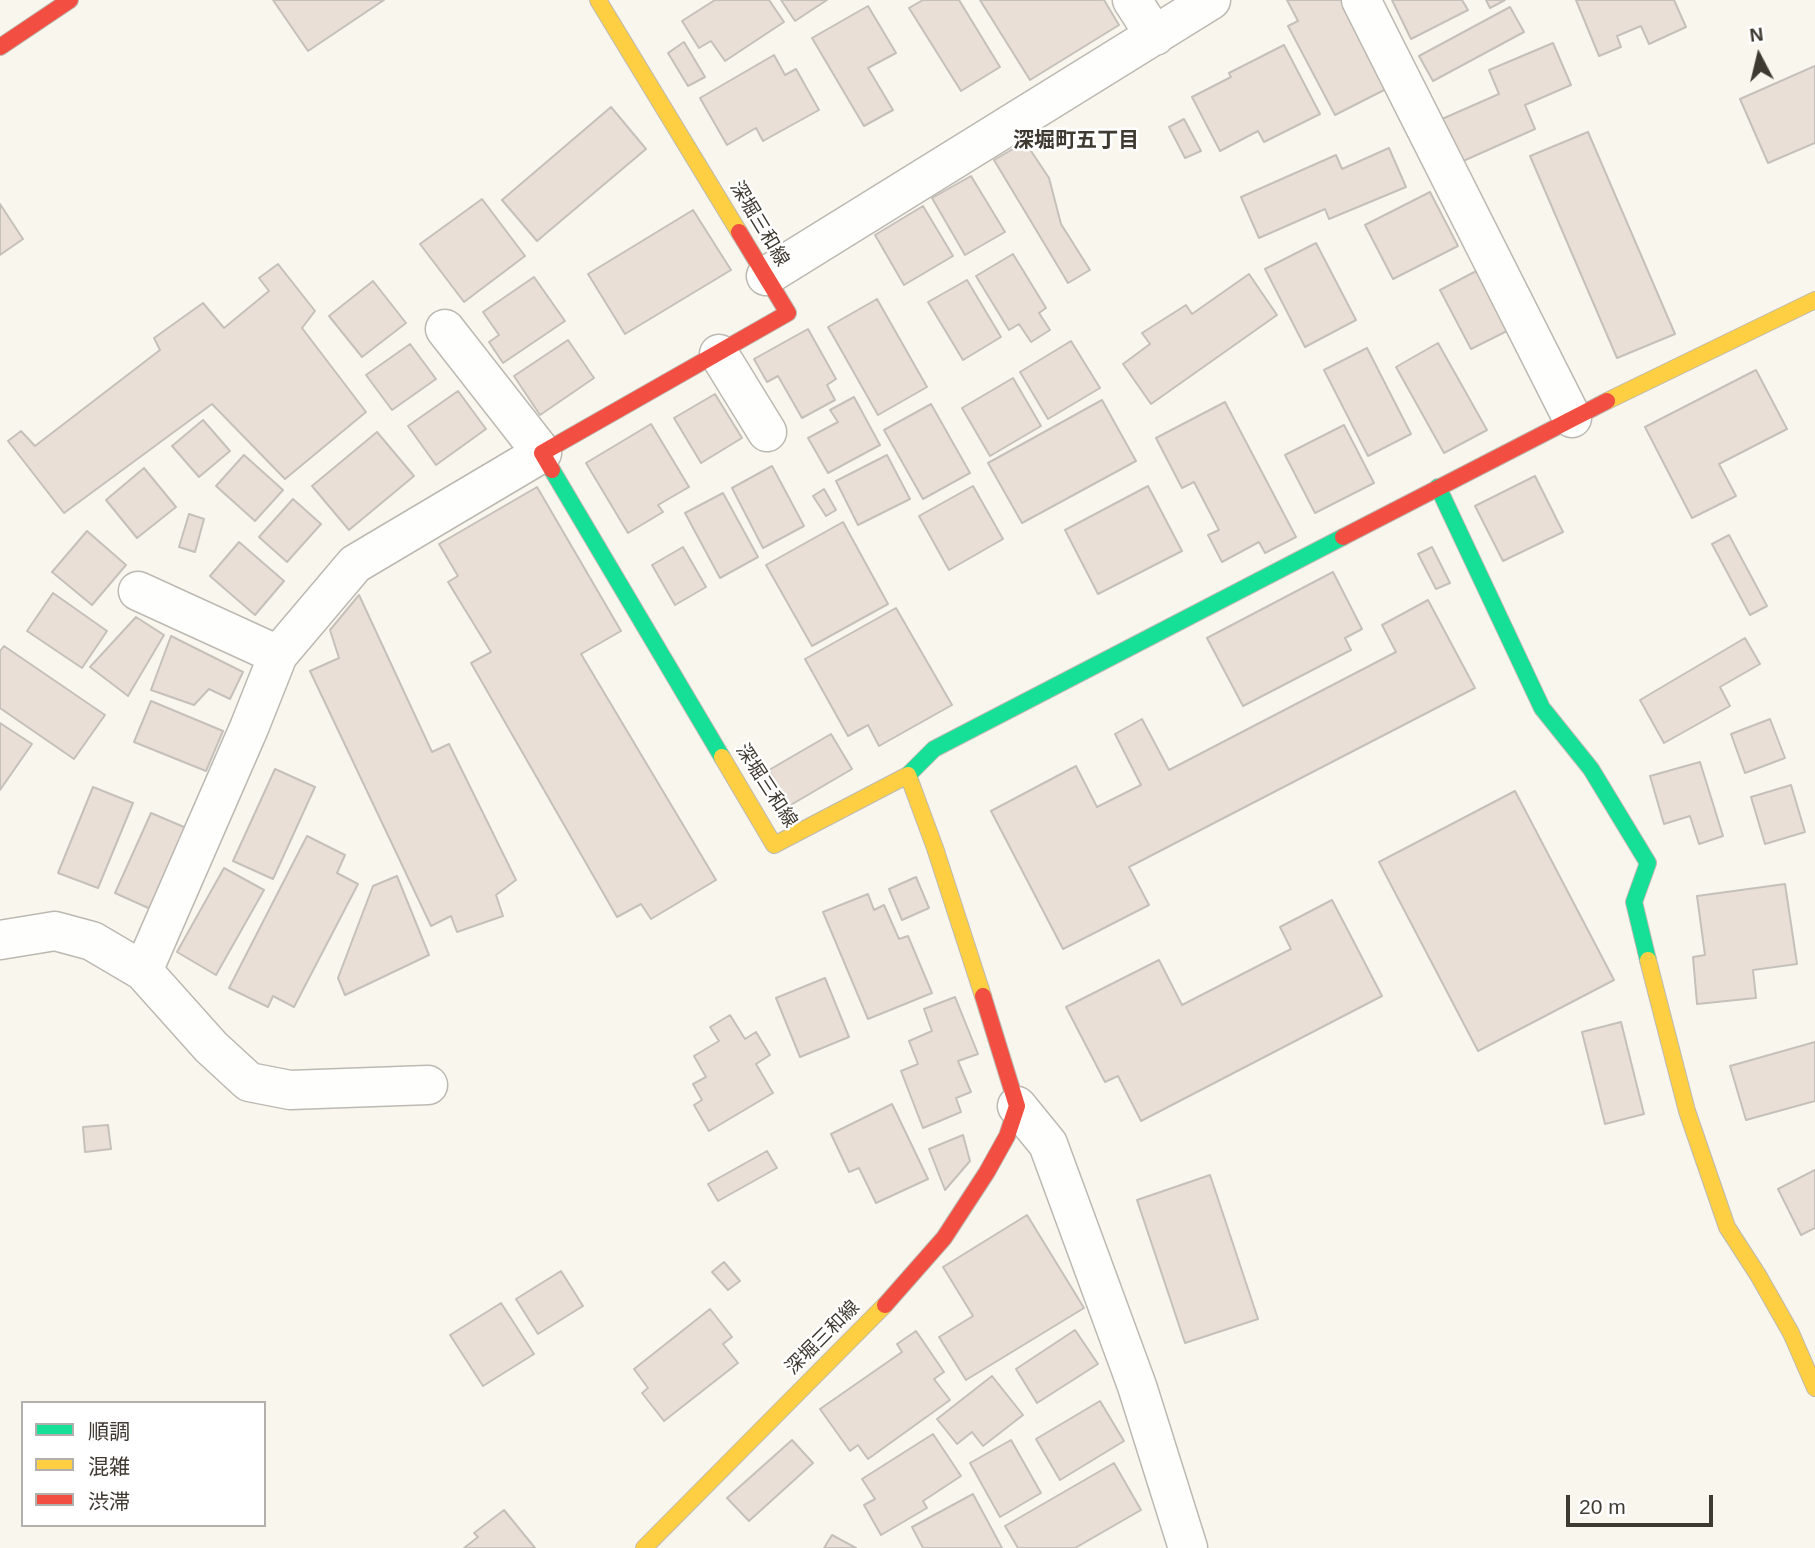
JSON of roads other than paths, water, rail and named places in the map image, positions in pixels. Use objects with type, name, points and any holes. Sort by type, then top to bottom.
[{"type":"main road","points":[[0,47],[70,0]]},
{"type":"main road","name":"深堀三和線","points":[[598,0],[788,313],[542,453],[774,845],[908,775]]},
{"type":"main road","points":[[1017,1106],[965,936],[908,775],[934,749],[1572,418],[1815,300]]},
{"type":"main road","points":[[1438,487],[1542,708],[1591,769],[1648,863],[1634,902],[1687,1111],[1727,1227],[1791,1332],[1815,1388]]},
{"type":"main road","name":"深堀三和線","points":[[644,1548],[892,1298],[944,1238],[1007,1136],[1017,1106]]},
{"type":"street","points":[[1132,0],[1155,36]]},
{"type":"street","points":[[766,276],[1211,0]]},
{"type":"street","points":[[1361,0],[1572,418]]},
{"type":"street","points":[[143,971],[278,655],[355,564],[542,453],[445,329]]},
{"type":"street","points":[[719,354],[766,432]]},
{"type":"street","points":[[138,591],[278,655]]},
{"type":"street","points":[[0,940],[55,931],[92,941],[143,971],[211,1047],[249,1082],[290,1090],[428,1085]]},
{"type":"street","points":[[1017,1106],[1048,1144],[1137,1386],[1188,1548]]},
{"type":"district","name":"深堀町五丁目","points":[[1076,141]]}]
